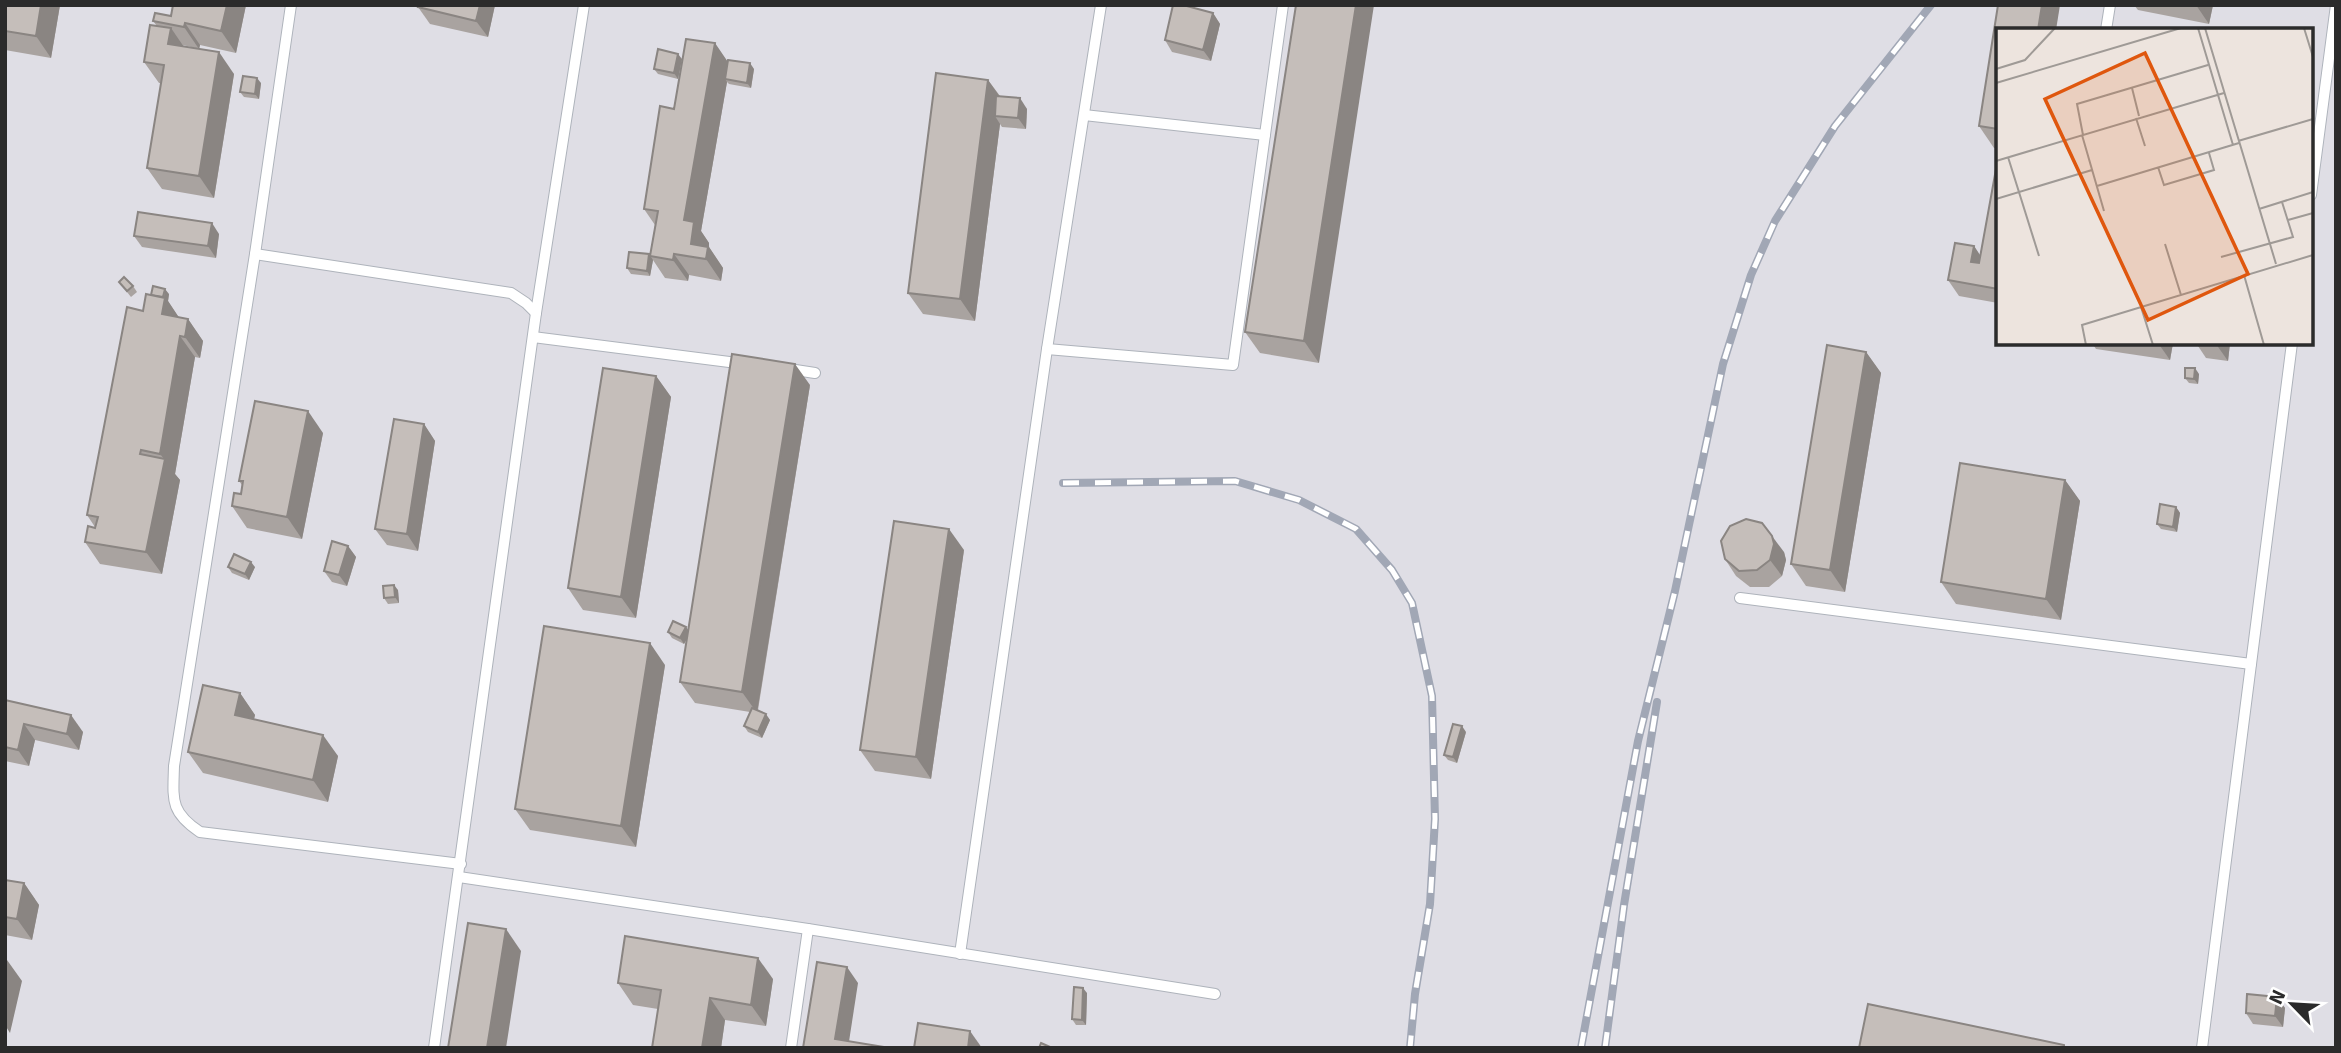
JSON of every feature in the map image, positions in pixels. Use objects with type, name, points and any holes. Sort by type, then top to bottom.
[{"type":"lane","points":[[291,5],[255,254],[174,766],[173,801],[185,822],[200,832],[461,864]]},
{"type":"lane","points":[[434,1048],[536,313],[584,5]]},
{"type":"lane","points":[[960,954],[1047,349],[1101,5]]},
{"type":"lane","points":[[1047,349],[1233,365],[1283,5]]},
{"type":"lane","points":[[2106,28],[2110,5]]},
{"type":"lane","points":[[2313,181],[2336,5]]},
{"type":"lane","points":[[1084,115],[1265,135]]},
{"type":"lane","points":[[255,254],[511,293],[536,313]]},
{"type":"lane","points":[[533,337],[761,366]]},
{"type":"lane","points":[[2202,1048],[2292,345]]},
{"type":"lane","points":[[775,368],[815,373]]},
{"type":"lane","points":[[1740,598],[2251,664]]},
{"type":"lane","points":[[459,877],[808,929],[1215,995]]},
{"type":"lane","points":[[791,1048],[808,929]]},
{"type":"shaded area","points":[[5,5],[2336,5],[2336,1048],[5,1048]]},
{"type":"building","points":[[5,5],[41,5],[36,36],[5,31]]},
{"type":"building","points":[[173,5],[227,5],[221,31],[185,23],[184,27],[153,21],[155,13],[171,16]]},
{"type":"building","points":[[480,5],[476,21],[418,7]]},
{"type":"building","points":[[1173,5],[1213,13],[1203,50],[1165,40]]},
{"type":"building","points":[[1296,5],[1356,5],[1304,341],[1245,332]]},
{"type":"building","points":[[1998,5],[2042,5],[2038,28],[1996,28],[1996,129],[1979,126]]},
{"type":"building","points":[[150,25],[171,28],[168,44],[219,52],[199,176],[147,168],[164,65],[144,62]]},
{"type":"building","points":[[686,39],[715,43],[684,220],[694,222],[691,244],[708,247],[706,259],[674,254],[673,260],[650,256],[658,211],[644,209],[660,106],[674,109]]},
{"type":"building","points":[[658,49],[678,54],[674,73],[654,69]]},
{"type":"building","points":[[728,60],[750,63],[747,83],[725,79]]},
{"type":"building","points":[[936,73],[988,80],[960,299],[908,293]]},
{"type":"building","points":[[243,76],[257,78],[255,94],[240,92]]},
{"type":"building","points":[[996,96],[1020,98],[1018,118],[995,116]]},
{"type":"building","points":[[1996,169],[1996,289],[1948,280],[1955,243],[1974,246],[1971,262],[1979,263]]},
{"type":"building","points":[[138,212],[212,223],[208,246],[134,236]]},
{"type":"building","points":[[629,252],[649,254],[647,271],[627,268]]},
{"type":"building","points":[[124,277],[133,286],[127,291],[119,282]]},
{"type":"building","points":[[153,286],[165,289],[163,297],[151,295]]},
{"type":"building","points":[[146,294],[165,298],[162,314],[188,319],[185,337],[180,336],[160,454],[141,450],[140,454],[165,459],[146,552],[85,542],[88,526],[95,528],[98,517],[87,515],[127,307],[143,311]]},
{"type":"building","points":[[1827,345],[1866,352],[1830,570],[1791,564]]},
{"type":"building","points":[[732,354],[795,364],[742,692],[680,682]]},
{"type":"building","points":[[603,368],[656,376],[621,597],[568,588]]},
{"type":"building","points":[[2185,368],[2195,368],[2194,379],[2185,378]]},
{"type":"building","points":[[255,401],[308,411],[287,517],[232,506],[234,493],[241,494],[243,481],[239,481]]},
{"type":"building","points":[[394,419],[424,424],[407,534],[375,529]]},
{"type":"building","points":[[1960,463],[2065,480],[2046,599],[1941,582]]},
{"type":"building","points":[[2160,504],[2176,507],[2173,527],[2157,524]]},
{"type":"building","points":[[1746,519],[1762,523],[1772,536],[1774,544],[1770,560],[1757,570],[1739,571],[1725,559],[1721,541],[1730,526]]},
{"type":"building","points":[[894,521],[949,529],[916,757],[860,750]]},
{"type":"building","points":[[332,541],[348,546],[339,575],[324,571]]},
{"type":"building","points":[[234,554],[251,562],[245,574],[228,567]]},
{"type":"building","points":[[394,585],[395,597],[384,598],[383,586]]},
{"type":"building","points":[[673,621],[686,627],[680,638],[668,632]]},
{"type":"building","points":[[544,626],[650,643],[621,826],[515,809]]},
{"type":"building","points":[[203,685],[240,693],[235,715],[323,735],[313,780],[188,752]]},
{"type":"building","points":[[5,700],[71,715],[67,734],[24,724],[18,750],[5,747]]},
{"type":"building","points":[[752,708],[766,714],[758,732],[744,726]]},
{"type":"building","points":[[1453,724],[1462,726],[1453,757],[1444,755]]},
{"type":"building","points":[[5,880],[24,883],[17,919],[5,917]]},
{"type":"building","points":[[468,923],[506,929],[487,1048],[448,1048]]},
{"type":"building","points":[[625,936],[758,958],[751,1005],[710,998],[702,1048],[652,1048],[661,990],[618,983]]},
{"type":"building","points":[[817,962],[847,967],[835,1039],[890,1048],[803,1048]]},
{"type":"building","points":[[1074,987],[1083,988],[1082,1020],[1072,1019]]},
{"type":"building","points":[[2247,994],[2277,997],[2275,1016],[2246,1013]]},
{"type":"building","points":[[1868,1004],[2064,1045],[2064,1048],[1859,1048]]},
{"type":"building","points":[[918,1023],[970,1031],[968,1048],[914,1048]]},
{"type":"building","points":[[1041,1043],[1050,1047],[1050,1048],[1039,1048]]},
{"type":"railway","points":[[1581,1048],[1638,741],[1675,591],[1723,364],[1751,275],[1775,221],[1835,126],[1931,5]]},
{"type":"railway","points":[[1063,483],[1235,481],[1299,500],[1356,529],[1392,570],[1412,603],[1432,696],[1435,819],[1430,904],[1415,994],[1410,1048]]},
{"type":"railway","points":[[1605,1048],[1624,905],[1657,702]]}]
